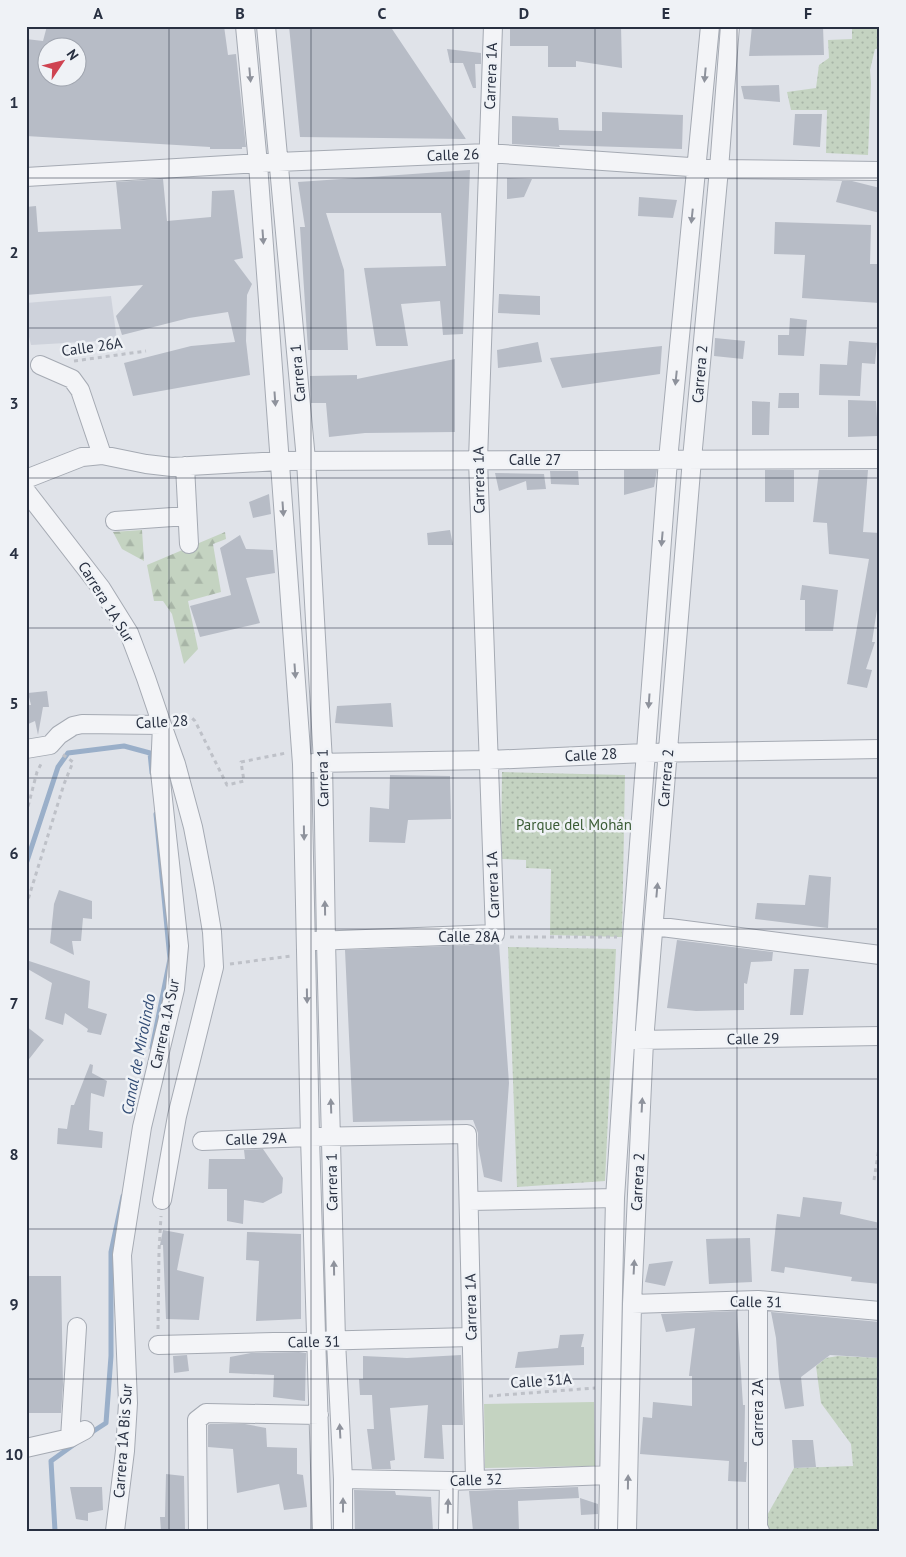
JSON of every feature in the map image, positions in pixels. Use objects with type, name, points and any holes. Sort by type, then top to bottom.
[{"type":"street","name":"Carrera 1","points":[[245,26],[258,164],[302,757],[310,1137],[322,1531]]},
{"type":"street","name":"Carrera 1","points":[[266,26],[306,460],[324,762],[326,941],[336,1341],[343,1479],[343,1531]]},
{"type":"street","name":"Carrera 1A","points":[[493,26],[487,153],[478,460],[495,934]]},
{"type":"street","name":"Carrera 2","points":[[608,1531],[615,1198],[627,1039],[632,937],[668,460],[710,26]]},
{"type":"street","name":"Carrera 2","points":[[627,1531],[632,1304],[644,1041],[678,619],[719,169],[730,26]]},
{"type":"street","name":"Calle 26","points":[[26,177],[278,162],[487,153],[719,169],[880,171]]},
{"type":"street","points":[[26,479],[82,457],[102,454],[80,390],[72,379],[40,365]]},
{"type":"street","name":"Calle 27","points":[[102,454],[146,464],[172,467],[306,460],[880,459]]},
{"type":"street","points":[[185,466],[189,544]]},
{"type":"street","name":"Carrera 1A Sur","points":[[26,491],[101,588],[129,633],[176,764],[193,826],[212,932],[214,967],[177,1116],[162,1200]]},
{"type":"street","points":[[115,521],[187,516]]},
{"type":"street","points":[[655,619],[678,619]]},
{"type":"street","name":"Calle 28","points":[[55,749],[59,735],[73,726],[82,724],[162,725]]},
{"type":"street","name":"Carrera 1A Sur","points":[[126,1351],[122,1255],[142,1127],[175,989],[179,946],[160,772],[162,725]]},
{"type":"street","points":[[26,749],[55,749]]},
{"type":"street","name":"Calle 28","points":[[302,757],[324,762],[489,760],[645,753],[880,749]]},
{"type":"street","points":[[654,926],[880,955]]},
{"type":"street","name":"Calle 28A","points":[[306,940],[326,941],[495,934]]},
{"type":"street","name":"Calle 29","points":[[627,1039],[644,1041],[880,1036]]},
{"type":"street","name":"Carrera 1A","points":[[332,1137],[466,1134],[474,1398],[474,1480]]},
{"type":"street","points":[[310,1137],[332,1137]]},
{"type":"street","name":"Calle 29A","points":[[202,1141],[310,1137]]},
{"type":"street","points":[[469,1202],[615,1198]]},
{"type":"street","name":"Calle 31","points":[[632,1304],[758,1300],[880,1311]]},
{"type":"street","name":"Carrera 2A","points":[[758,1300],[758,1530]]},
{"type":"street","points":[[26,1448],[78,1434],[77,1327]]},
{"type":"street","name":"Calle 31","points":[[158,1345],[471,1337]]},
{"type":"street","name":"Carrera 1A Bis Sur","points":[[115,1531],[124,1460],[128,1403],[126,1351]]},
{"type":"street","points":[[198,1531],[197,1420],[206,1413],[319,1415]]},
{"type":"street","name":"Calle 32","points":[[343,1479],[449,1481],[609,1476]]},
{"type":"street","points":[[448,1531],[449,1481]]},
{"type":"path","name":"Calle 26A","points":[[69,361],[146,351]]},
{"type":"path","name":"Calle 28","points":[[162,725],[192,718],[227,784],[244,781],[241,762],[302,757]]},
{"type":"path","points":[[26,814],[37,772],[55,749],[72,761],[26,906]]},
{"type":"path","name":"Calle 28A","points":[[495,934],[506,937],[632,937]]},
{"type":"path","points":[[214,967],[296,956],[306,940]]},
{"type":"path","points":[[874,1180],[880,1142]]},
{"type":"path","points":[[158,1345],[159,1251],[162,1200]]},
{"type":"path","name":"Calle 31A","points":[[474,1398],[611,1387]]},
{"type":"shaded area","points":[[111,296],[117,340],[31,345],[26,325],[26,303]]},
{"type":"green space","points":[[852,26],[880,26],[880,49],[875,49],[870,70],[868,155],[826,153],[827,110],[791,110],[787,92],[816,88],[819,65],[829,58],[828,40],[852,39]]},
{"type":"green space","points":[[142,530],[144,561],[122,549],[113,532]]},
{"type":"green space","points":[[225,532],[226,539],[213,544],[221,592],[188,601],[198,649],[184,664],[172,614],[163,601],[154,601],[147,565]]},
{"type":"green space","name":"Parque del Mohán","points":[[502,772],[625,775],[622,937],[550,935],[551,869],[526,868],[526,860],[501,859]]},
{"type":"green space","points":[[508,947],[616,949],[605,1181],[517,1187]]},
{"type":"green space","points":[[838,1356],[880,1358],[880,1531],[758,1531],[794,1468],[853,1466],[851,1444],[821,1403],[816,1366],[826,1358]]},
{"type":"green space","points":[[594,1402],[595,1466],[485,1468],[484,1404]]},
{"type":"building","points":[[47,26],[224,26],[228,55],[236,54],[246,147],[242,147],[242,149],[210,149],[210,147],[26,136],[26,39],[38,40],[38,88],[88,88],[88,38],[44,38]]},
{"type":"building","points":[[289,26],[390,26],[466,139],[300,137]]},
{"type":"building","points":[[510,26],[621,26],[622,68],[576,61],[576,67],[548,67],[548,46],[510,46]]},
{"type":"building","points":[[752,26],[823,26],[824,55],[749,56]]},
{"type":"building","points":[[447,49],[481,53],[481,64],[475,64],[476,88],[473,88],[463,63],[450,63]]},
{"type":"building","points":[[779,85],[780,102],[744,99],[741,86]]},
{"type":"building","points":[[602,112],[683,115],[682,149],[559,145],[560,147],[512,144],[512,116],[558,118],[559,130],[602,131]]},
{"type":"building","points":[[795,114],[822,114],[820,147],[793,145]]},
{"type":"building","points":[[470,170],[463,334],[443,335],[440,301],[401,304],[408,346],[376,346],[364,268],[446,266],[441,213],[326,213],[344,270],[348,350],[308,350],[300,227],[305,227],[298,182]]},
{"type":"building","points":[[507,178],[532,179],[524,197],[507,199]]},
{"type":"building","points":[[163,179],[167,221],[211,217],[212,191],[234,190],[243,258],[234,260],[252,284],[247,295],[246,341],[250,375],[133,396],[124,363],[191,346],[235,342],[228,312],[189,318],[122,335],[116,316],[143,285],[26,295],[26,207],[36,206],[38,232],[121,229],[116,182]]},
{"type":"building","points":[[842,181],[852,181],[880,188],[880,213],[836,202]]},
{"type":"building","points":[[639,197],[677,200],[673,218],[638,216]]},
{"type":"building","points":[[775,222],[871,225],[870,264],[880,264],[880,303],[802,298],[805,255],[774,254]]},
{"type":"building","points":[[499,294],[540,296],[540,315],[498,313]]},
{"type":"building","points":[[790,318],[807,320],[804,356],[778,355],[778,335],[789,335]]},
{"type":"building","points":[[715,338],[745,341],[743,359],[714,356]]},
{"type":"building","points":[[849,341],[877,343],[875,364],[862,363],[860,396],[819,395],[820,364],[847,365]]},
{"type":"building","points":[[538,342],[542,362],[498,368],[497,350]]},
{"type":"building","points":[[662,346],[660,374],[562,388],[550,358]]},
{"type":"building","points":[[455,359],[455,432],[365,433],[329,437],[326,403],[311,403],[310,376],[357,375],[357,379]]},
{"type":"building","points":[[779,393],[799,393],[799,408],[778,408]]},
{"type":"building","points":[[848,400],[876,401],[878,436],[848,437]]},
{"type":"building","points":[[752,401],[770,402],[769,435],[752,435]]},
{"type":"building","points":[[624,470],[657,470],[654,487],[624,495]]},
{"type":"building","points":[[765,470],[794,470],[794,502],[765,502]]},
{"type":"building","points":[[819,470],[868,470],[863,532],[880,533],[880,590],[872,642],[875,642],[866,669],[872,670],[867,688],[847,684],[869,559],[829,554],[827,523],[813,522]]},
{"type":"building","points":[[550,471],[578,471],[579,485],[551,484]]},
{"type":"building","points":[[495,473],[544,474],[546,489],[527,490],[526,481],[499,491]]},
{"type":"building","points":[[269,494],[271,514],[253,518],[249,502]]},
{"type":"building","points":[[450,530],[453,545],[428,545],[427,533]]},
{"type":"building","points":[[240,535],[246,549],[273,550],[275,573],[246,578],[260,623],[200,637],[190,606],[231,595],[220,548]]},
{"type":"building","points":[[802,585],[838,590],[833,631],[805,631],[805,600],[800,600]]},
{"type":"building","points":[[47,691],[49,707],[43,707],[38,735],[35,721],[26,725],[26,705],[31,705],[28,693]]},
{"type":"building","points":[[391,703],[393,727],[335,723],[337,706]]},
{"type":"building","points":[[390,775],[450,776],[451,819],[408,820],[405,843],[369,842],[370,807],[389,809]]},
{"type":"building","points":[[809,875],[831,877],[828,928],[755,919],[757,903],[805,905]]},
{"type":"building","points":[[59,890],[92,901],[92,919],[83,918],[81,941],[72,941],[74,955],[50,943],[54,904]]},
{"type":"building","points":[[677,940],[773,952],[772,961],[751,962],[747,984],[744,983],[744,1010],[696,1011],[667,1008]]},
{"type":"building","points":[[499,944],[509,1083],[502,1182],[484,1177],[478,1145],[478,1133],[473,1120],[353,1122],[345,950]]},
{"type":"building","points":[[26,960],[90,981],[88,1008],[107,1014],[101,1035],[87,1032],[88,1029],[65,1013],[63,1025],[45,1019],[52,983],[26,968]]},
{"type":"building","points":[[794,969],[809,969],[803,1015],[790,1015]]},
{"type":"building","points":[[26,1026],[44,1040],[26,1063]]},
{"type":"building","points":[[90,1064],[93,1065],[92,1073],[107,1081],[104,1097],[91,1093],[89,1130],[103,1132],[102,1148],[57,1144],[58,1128],[67,1129],[71,1105],[74,1105]]},
{"type":"building","points":[[263,1149],[283,1178],[282,1193],[263,1203],[244,1200],[243,1224],[227,1221],[227,1189],[208,1189],[209,1159],[245,1159],[244,1150]]},
{"type":"building","points":[[803,1197],[842,1202],[840,1214],[880,1223],[880,1284],[851,1281],[852,1277],[785,1267],[784,1273],[771,1271],[777,1214],[800,1217]]},
{"type":"building","points":[[163,1230],[184,1234],[177,1270],[204,1277],[199,1320],[166,1319],[163,1245],[160,1245]]},
{"type":"building","points":[[247,1232],[301,1234],[301,1319],[256,1321],[259,1261],[246,1260]]},
{"type":"building","points":[[750,1238],[752,1282],[709,1284],[706,1239]]},
{"type":"building","points":[[673,1261],[665,1286],[645,1282],[649,1264]]},
{"type":"building","points":[[26,1276],[61,1276],[63,1385],[61,1413],[26,1413]]},
{"type":"building","points":[[737,1311],[743,1405],[745,1405],[744,1462],[747,1462],[746,1482],[728,1481],[729,1461],[640,1454],[643,1417],[652,1418],[653,1402],[692,1406],[692,1376],[689,1376],[695,1328],[666,1332],[661,1314]]},
{"type":"building","points":[[771,1312],[880,1322],[880,1358],[830,1355],[801,1377],[804,1406],[785,1409]]},
{"type":"building","points":[[584,1334],[581,1347],[584,1347],[584,1365],[515,1368],[518,1352],[558,1348],[560,1335]]},
{"type":"building","points":[[251,1353],[306,1353],[305,1401],[273,1397],[274,1375],[229,1373],[230,1357]]},
{"type":"building","points":[[187,1355],[189,1371],[174,1373],[173,1356]]},
{"type":"building","points":[[461,1355],[463,1425],[442,1425],[444,1459],[424,1458],[428,1405],[390,1408],[395,1460],[390,1461],[391,1469],[372,1469],[367,1429],[374,1429],[372,1395],[360,1395],[359,1379],[363,1379],[363,1356],[407,1358]]},
{"type":"building","points":[[245,1424],[266,1428],[267,1447],[297,1448],[297,1474],[303,1475],[307,1507],[284,1510],[279,1484],[237,1493],[233,1449],[208,1447],[208,1425]]},
{"type":"building","points":[[792,1440],[813,1440],[816,1467],[794,1468]]},
{"type":"building","points":[[166,1474],[184,1476],[185,1531],[161,1531],[160,1517],[165,1517]]},
{"type":"building","points":[[70,1487],[102,1487],[103,1510],[88,1513],[88,1521],[76,1519]]},
{"type":"building","points":[[578,1487],[579,1498],[518,1501],[519,1531],[473,1531],[469,1491]]},
{"type":"building","points":[[354,1490],[395,1491],[396,1495],[431,1497],[433,1531],[355,1531]]},
{"type":"building","points":[[580,1498],[598,1504],[598,1514],[581,1515]]},
{"type":"waterway","name":"Canal de Mirolindo","points":[[26,864],[58,767],[68,753],[124,746],[150,753],[152,773]]},
{"type":"waterway","name":"Canal de Mirolindo","points":[[152,1048],[170,959],[156,814]]},
{"type":"waterway","name":"Canal de Mirolindo","points":[[89,1434],[106,1423],[111,1356],[111,1252],[123,1196]]},
{"type":"waterway","name":"Canal de Mirolindo","points":[[55,1531],[51,1461],[76,1443]]}]
